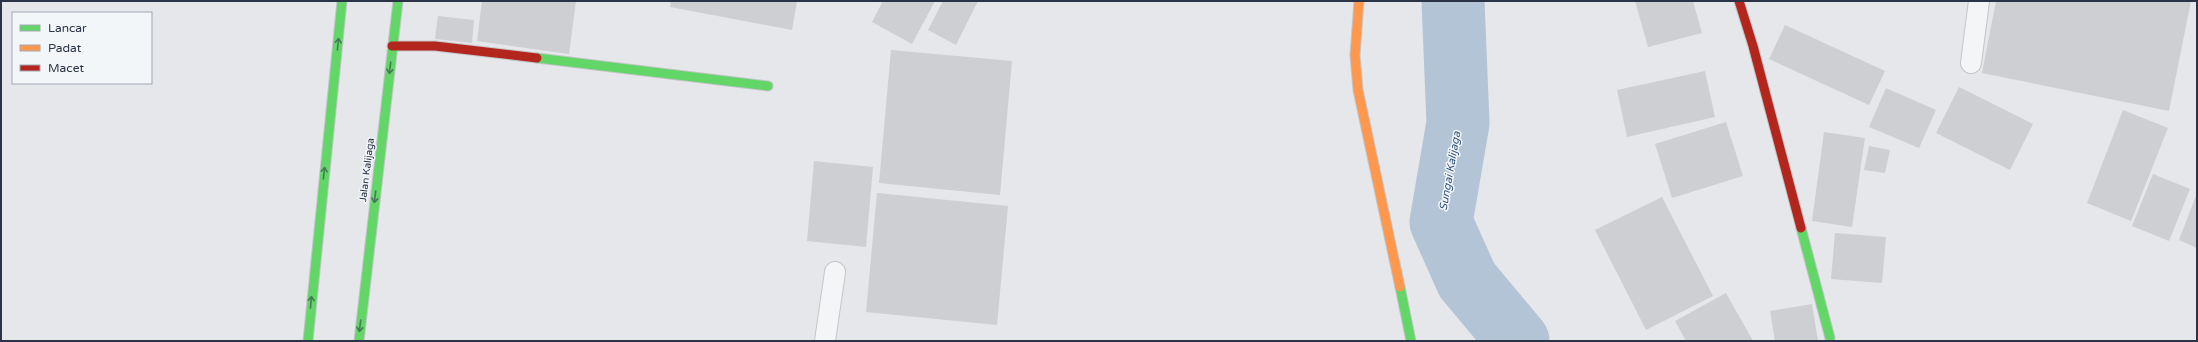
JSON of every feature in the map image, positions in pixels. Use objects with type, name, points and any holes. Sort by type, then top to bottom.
[{"type":"main road","points":[[308,341],[342,1]]},
{"type":"main road","name":"Jalan Kalijaga","points":[[359,341],[398,1]]},
{"type":"main road","points":[[1359,1],[1355,55],[1358,90],[1411,341]]},
{"type":"main road","points":[[1739,1],[1753,46],[1830,338]]},
{"type":"main road","points":[[392,46],[435,46],[768,86]]},
{"type":"lane","points":[[1971,63],[1979,1]]},
{"type":"lane","points":[[825,341],[835,272]]},
{"type":"building","points":[[482,1],[576,1],[569,54],[477,41]]},
{"type":"building","points":[[671,1],[797,1],[792,30],[670,7]]},
{"type":"building","points":[[883,1],[935,1],[912,44],[872,22]]},
{"type":"building","points":[[943,1],[978,1],[956,45],[928,30]]},
{"type":"building","points":[[1635,1],[1693,1],[1702,33],[1648,47]]},
{"type":"building","points":[[1996,1],[2191,1],[2169,111],[1982,73]]},
{"type":"building","points":[[438,16],[474,20],[472,43],[435,39]]},
{"type":"building","points":[[1785,25],[1885,71],[1869,105],[1769,59]]},
{"type":"building","points":[[891,50],[1012,61],[1000,195],[879,183]]},
{"type":"building","points":[[1705,71],[1715,117],[1627,137],[1617,90]]},
{"type":"building","points":[[1959,87],[2033,124],[2010,170],[1936,133]]},
{"type":"building","points":[[1886,88],[1936,110],[1919,148],[1869,127]]},
{"type":"building","points":[[2123,110],[2168,128],[2131,221],[2087,203]]},
{"type":"building","points":[[1726,122],[1743,176],[1672,198],[1655,144]]},
{"type":"building","points":[[1824,132],[1865,138],[1852,227],[1812,221]]},
{"type":"building","points":[[1869,146],[1890,150],[1885,173],[1864,170]]},
{"type":"building","points":[[814,161],[873,167],[866,247],[807,241]]},
{"type":"building","points":[[2153,174],[2190,189],[2169,241],[2132,226]]},
{"type":"building","points":[[877,193],[1008,206],[997,325],[866,312]]},
{"type":"building","points":[[2197,193],[2197,248],[2179,240]]},
{"type":"building","points":[[1662,197],[1713,296],[1646,330],[1595,230]]},
{"type":"building","points":[[1835,233],[1886,237],[1882,283],[1831,279]]},
{"type":"building","points":[[1726,293],[1753,341],[1686,341],[1675,321]]},
{"type":"building","points":[[1812,304],[1818,341],[1775,341],[1770,311]]},
{"type":"waterway","name":"Sungai Kalijaga","points":[[1453,1],[1458,123],[1441,222],[1467,280],[1518,341]]},
{"type":"traffic: fast","points":[[308,341],[342,1]]},
{"type":"traffic: fast","points":[[359,341],[398,1]]},
{"type":"traffic: fast","points":[[537,58],[768,86]]},
{"type":"traffic: fast","points":[[1801,228],[1830,338]]},
{"type":"traffic: fast","points":[[1400,287],[1411,341]]},
{"type":"traffic: slow","points":[[1359,1],[1355,55],[1358,90],[1400,287]]},
{"type":"traffic: jam","points":[[1739,1],[1753,46],[1801,228]]},
{"type":"traffic: jam","points":[[392,46],[435,46],[537,58]]}]
